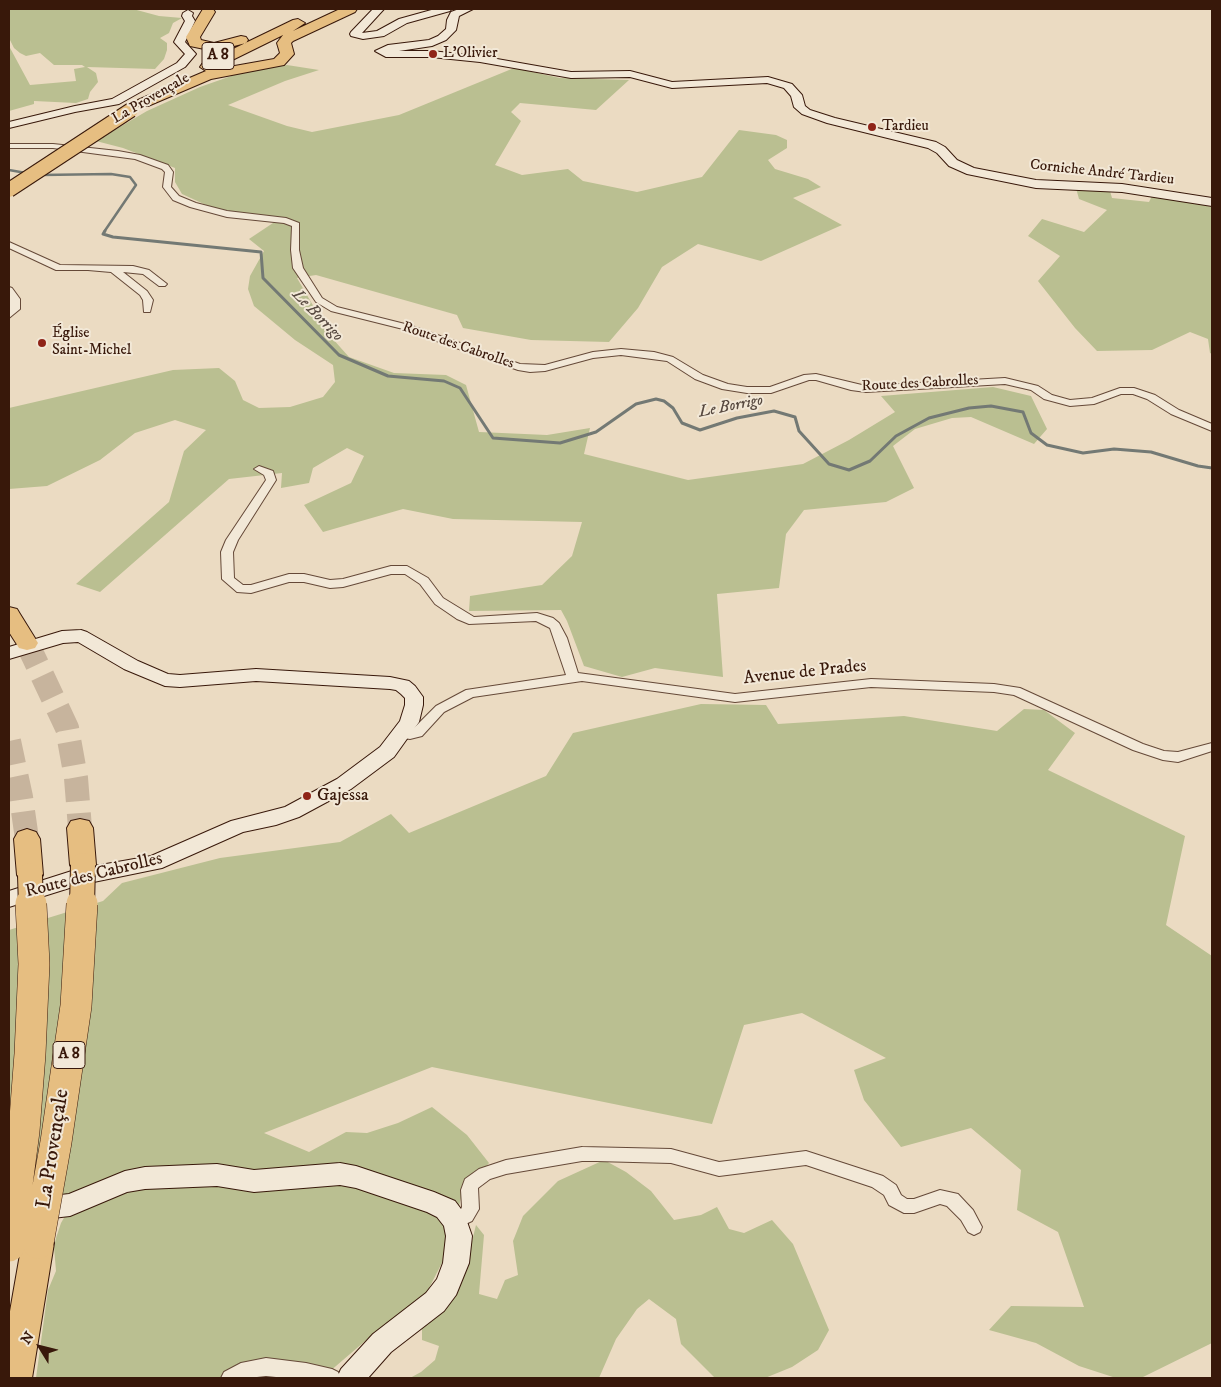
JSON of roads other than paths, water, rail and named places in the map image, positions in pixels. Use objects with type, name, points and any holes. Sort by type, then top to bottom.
[{"type":"highway","name":"La Provençale","points":[[9,190],[134,105],[214,63],[329,9]]},
{"type":"highway","points":[[286,56],[284,43],[290,36],[350,9]]},
{"type":"highway","name":"La Provençale","points":[[9,181],[210,60],[307,13],[234,43],[208,47],[197,44],[193,39],[208,12]]},
{"type":"highway","points":[[134,105],[195,60],[197,51],[186,39],[208,12]]},
{"type":"highway","points":[[286,28],[254,48],[248,58],[252,61],[263,62],[275,61],[286,56]]},
{"type":"highway","points":[[134,105],[204,76],[271,64],[282,60],[286,56]]},
{"type":"highway","points":[[9,614],[18,648]]},
{"type":"highway","name":"La Provençale","points":[[24,1245],[56,1142],[76,1006],[82,930],[83,865],[80,828]]},
{"type":"highway","name":"La Provençale","points":[[15,1378],[24,1245],[28,1092],[33,999],[30,875],[26,839]]},
{"type":"street","points":[[379,9],[355,34],[362,36],[380,34],[403,21],[446,9]]},
{"type":"street","name":"Corniche André Tardieu","points":[[468,9],[455,14],[451,30],[442,38],[432,43],[388,48],[380,51],[386,54],[431,54],[480,59],[571,74],[630,74],[672,85],[768,80],[788,86],[796,95],[800,107],[806,112],[831,121],[932,145],[941,150],[953,163],[971,171],[1036,184],[1122,188],[1212,202]]},
{"type":"street","points":[[9,125],[75,109],[115,102],[125,98],[182,65],[191,54],[179,42],[190,21],[187,16],[191,11],[208,12]]},
{"type":"street","name":"Route des Cabrolles","points":[[9,146],[53,146],[118,153],[137,157],[165,167],[169,172],[167,187],[176,198],[193,205],[227,214],[286,221],[296,225],[295,250],[298,268],[319,300],[334,309],[413,329],[518,367],[530,369],[545,368],[593,355],[621,352],[654,355],[670,359],[699,377],[726,387],[747,390],[771,390],[796,380],[816,377],[850,387],[866,389],[1005,381],[1034,388],[1048,396],[1070,403],[1094,401],[1120,392],[1134,391],[1151,397],[1175,412],[1212,428]]},
{"type":"street","points":[[9,245],[59,268],[133,269],[146,272],[162,284]]},
{"type":"street","points":[[114,270],[144,292],[148,300],[147,310]]},
{"type":"street","points":[[9,290],[15,299],[15,309],[9,314]]},
{"type":"street","points":[[259,469],[269,473],[271,480],[232,540],[227,552],[228,579],[234,585],[241,589],[251,589],[289,578],[304,578],[330,584],[391,570],[407,570],[424,581],[444,604],[467,619],[484,621],[537,617],[549,621],[555,626],[561,638],[573,677]]},
{"type":"street","name":"Route des Cabrolles","points":[[9,899],[78,877],[155,863],[238,826],[276,818],[292,812],[344,784],[387,752],[409,722],[414,705],[414,697],[402,685],[390,683],[256,675],[180,682],[165,680],[131,665],[81,636],[62,637],[18,648]]},
{"type":"street","name":"Avenue de Prades","points":[[402,734],[418,733],[440,709],[470,694],[573,677],[735,698],[871,683],[994,688],[1016,691],[1138,747],[1164,755],[1178,757],[1212,747]]},
{"type":"street","points":[[455,1221],[466,1216],[471,1209],[469,1190],[471,1184],[485,1174],[506,1167],[532,1162],[582,1154],[596,1154],[671,1156],[720,1169],[806,1158],[877,1181],[890,1190],[895,1200],[904,1206],[914,1206],[940,1197],[952,1199],[967,1215],[974,1227]]},
{"type":"street","points":[[9,1209],[34,1209],[70,1205],[125,1182],[145,1178],[217,1175],[254,1181],[340,1174],[356,1177],[434,1203],[446,1209],[455,1221],[459,1236],[456,1262],[447,1286],[435,1302],[382,1343],[350,1378]]},
{"type":"street","points":[[230,1378],[247,1369],[266,1367],[306,1372],[332,1378]]},
{"type":"waterway","name":"Le Borrigo","points":[[9,170],[26,173]]},
{"type":"waterway","name":"Le Borrigo","points":[[41,175],[111,174],[130,177],[136,185],[104,232]]},
{"type":"waterway","name":"Le Borrigo","points":[[105,231],[103,234],[113,237],[261,252],[263,278],[339,355],[388,376],[444,381],[460,388],[493,438],[560,443],[596,432],[636,404],[656,399],[664,401],[673,408],[682,423],[700,430],[737,418],[774,411],[795,417],[799,431],[829,464],[849,470],[870,461],[896,436],[929,418],[969,408],[991,406],[1023,412],[1031,433],[1047,445],[1083,453],[1114,449],[1151,452],[1198,466],[1212,468]]},
{"type":"tunnel","points":[[27,643],[67,728],[76,778],[80,828]]},
{"type":"tunnel","points":[[9,741],[21,797],[27,839]]},
{"type":"place","name":"L'Olivier","points":[[433,54]]},
{"type":"place","name":"Tardieu","points":[[872,127]]},
{"type":"place","name":"Église Saint-Michel","points":[[42,343]]},
{"type":"place","name":"Gajessa","points":[[307,796]]}]
